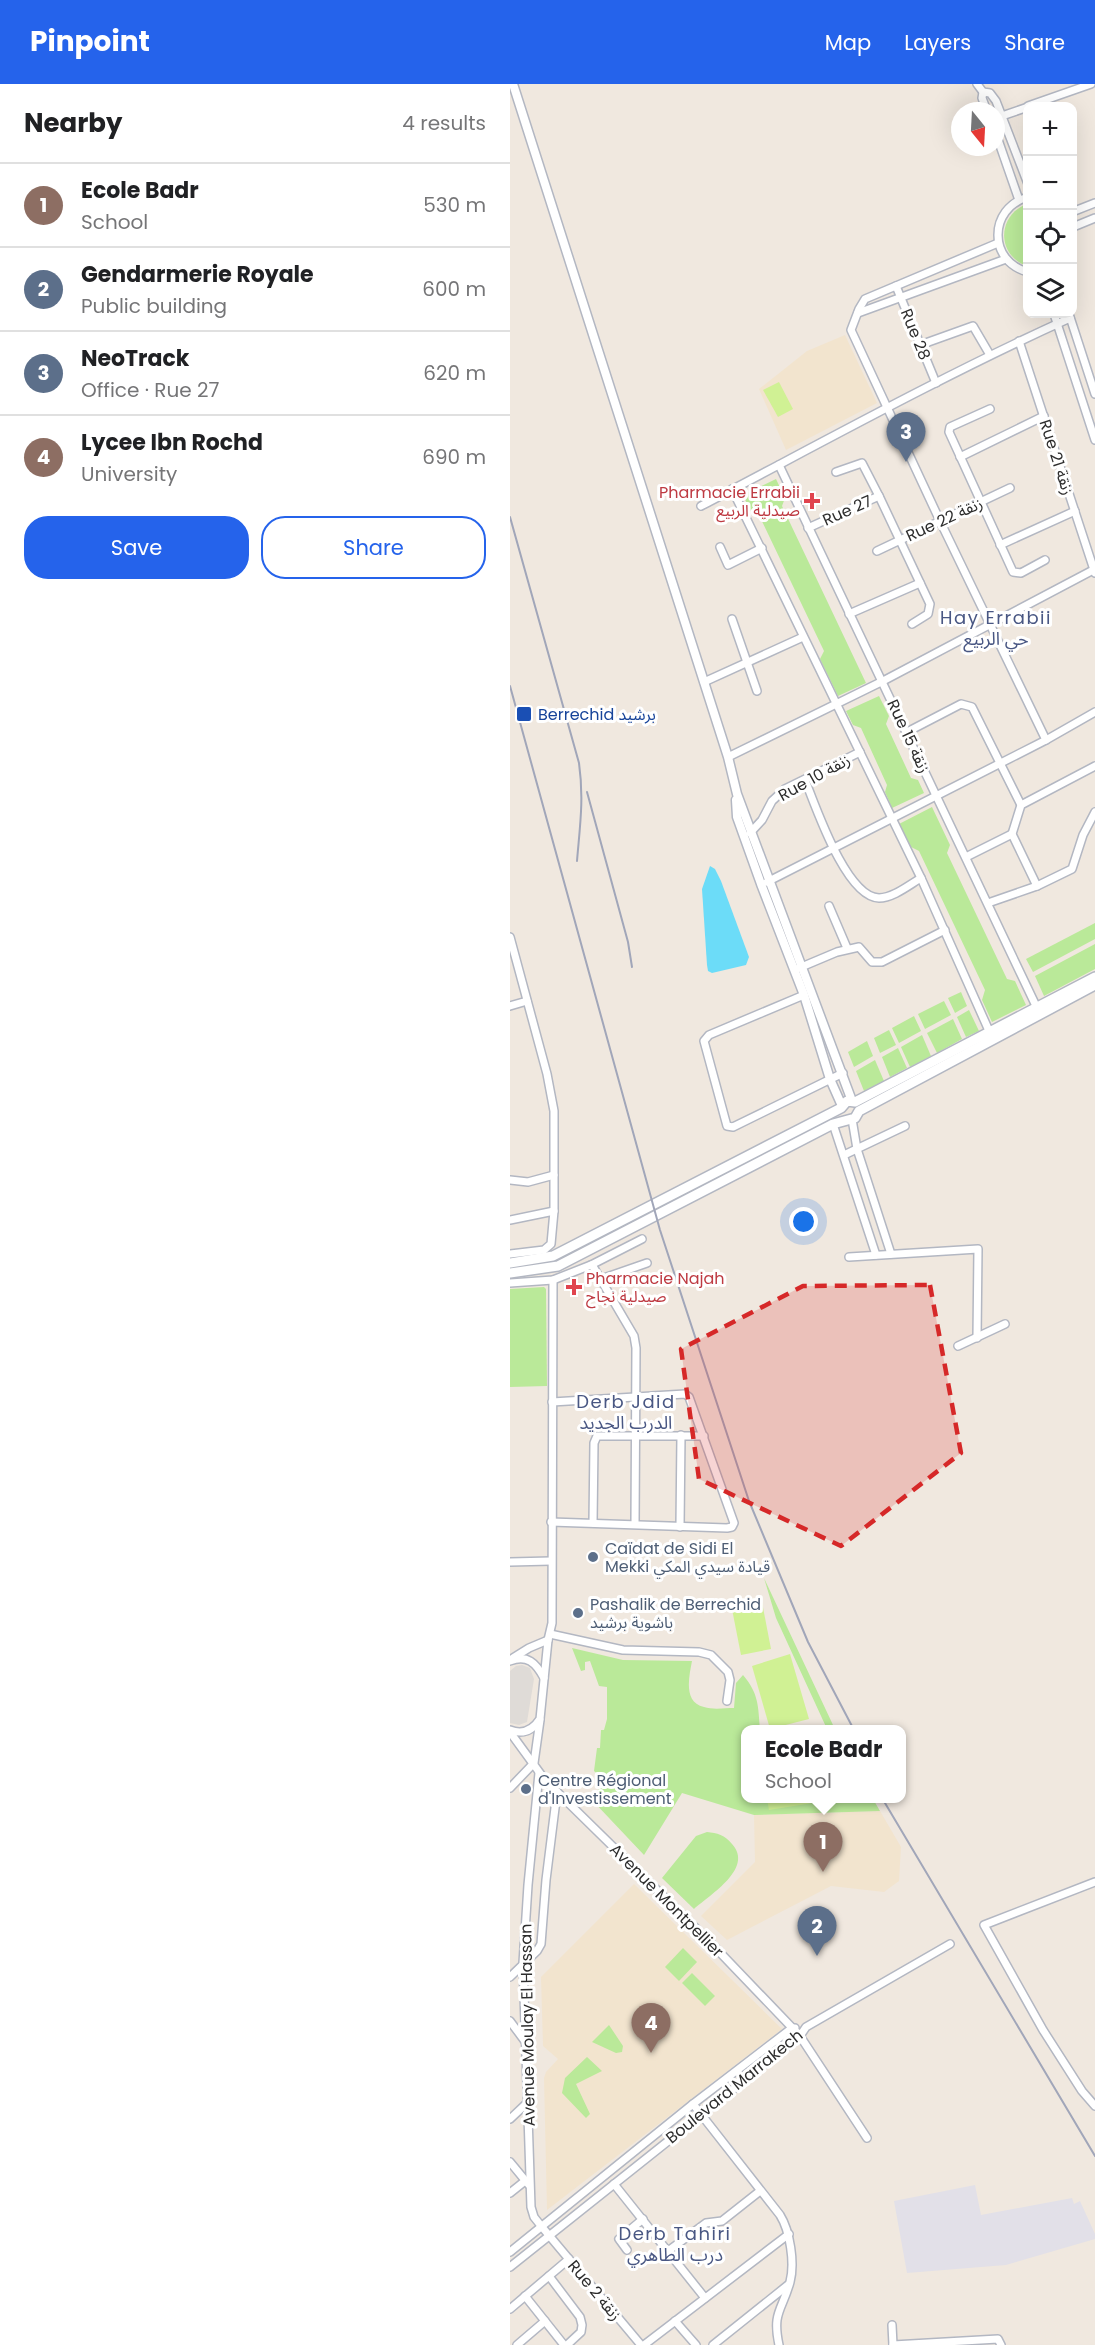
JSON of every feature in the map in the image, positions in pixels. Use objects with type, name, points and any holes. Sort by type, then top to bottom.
[{"type":"main road","points":[[855,1105],[1095,978]]},
{"type":"main road","points":[[855,1105],[1095,985]]},
{"type":"main road","points":[[510,1263],[554,1256],[842,1107],[847,1101],[855,1105]]},
{"type":"main road","points":[[510,1273],[558,1266],[833,1124],[857,1116],[855,1105]]},
{"type":"main road","points":[[842,1107],[843,1115],[849,1119]]},
{"type":"street","points":[[513,84],[704,682],[728,758],[736,794],[765,882]]},
{"type":"street","points":[[976,84],[983,92],[993,96],[995,102]]},
{"type":"street","points":[[1041,102],[1090,84]]},
{"type":"street","points":[[983,92],[984,102]]},
{"type":"street","points":[[1005,115],[1023,109]]},
{"type":"street","points":[[1005,131],[1023,172]]},
{"type":"street","points":[[1003,156],[1018,200]]},
{"type":"street","points":[[1023,198],[1011,205],[1002,216],[997,229],[998,243],[1006,259],[1023,270]]},
{"type":"street","points":[[1077,210],[1095,202]]},
{"type":"street","points":[[1077,225],[1095,218]]},
{"type":"street","points":[[998,243],[865,299],[851,330],[1046,740]]},
{"type":"street","points":[[858,313],[1006,259]]},
{"type":"street","name":"Rue 28","points":[[896,286],[936,383]]},
{"type":"street","points":[[1056,318],[1095,440]]},
{"type":"street","points":[[701,506],[887,408],[1066,318]]},
{"type":"street","points":[[1070,318],[1095,396],[1082,401]]},
{"type":"street","points":[[920,345],[973,326],[990,355]]},
{"type":"street","name":"Rue 21 زنقة","points":[[1019,341],[1095,570]]},
{"type":"street","points":[[990,409],[948,429],[1015,573],[1021,573],[1045,560]]},
{"type":"street","points":[[960,457],[1044,416]]},
{"type":"street","points":[[836,472],[861,463],[879,496]]},
{"type":"street","name":"Rue 15 زنقة","points":[[779,465],[1037,1008]]},
{"type":"street","name":"Rue 22 زنقة","points":[[877,551],[1010,488]]},
{"type":"street","points":[[732,489],[921,878],[990,1033]]},
{"type":"street","name":"Rue 27","points":[[808,528],[879,496],[930,604],[928,614],[912,624]]},
{"type":"street","points":[[1000,545],[1075,511]]},
{"type":"street","points":[[720,547],[728,565],[762,548]]},
{"type":"street","points":[[728,758],[883,681],[1095,570]]},
{"type":"street","points":[[849,614],[920,583]]},
{"type":"street","points":[[732,619],[757,691]]},
{"type":"street","points":[[704,682],[803,637]]},
{"type":"street","points":[[907,732],[954,707],[967,704],[972,707],[1021,805],[1012,834],[1037,886]]},
{"type":"street","points":[[765,882],[834,849],[1095,713]]},
{"type":"street","name":"Rue 10 زنقة","points":[[750,833],[762,820],[772,801],[785,789],[860,752]]},
{"type":"street","points":[[1021,805],[1095,766]]},
{"type":"street","points":[[805,780],[834,849],[852,882],[862,892],[880,898],[921,878]]},
{"type":"street","points":[[736,794],[737,817],[855,1105]]},
{"type":"street","points":[[988,903],[1037,886],[1072,869],[1083,836],[1095,812]]},
{"type":"street","points":[[966,857],[1012,834]]},
{"type":"street","points":[[829,906],[847,948]]},
{"type":"street","points":[[799,968],[847,948],[859,947],[872,962],[877,963],[945,930]]},
{"type":"street","points":[[510,938],[552,1094],[555,1141],[552,1239],[547,1249],[510,1254]]},
{"type":"street","points":[[799,968],[804,995],[830,1079],[842,1107]]},
{"type":"street","points":[[804,995],[709,1035],[704,1041],[727,1126],[733,1127],[843,1073]]},
{"type":"street","points":[[510,1006],[527,1001]]},
{"type":"street","points":[[849,1119],[891,1254]]},
{"type":"street","points":[[833,1124],[876,1255]]},
{"type":"street","points":[[844,1155],[905,1126]]},
{"type":"street","points":[[510,1180],[528,1182],[554,1175]]},
{"type":"street","points":[[510,1221],[554,1210]]},
{"type":"street","points":[[510,1282],[553,1280],[591,1265],[642,1239]]},
{"type":"street","points":[[849,1257],[978,1249],[977,1338]]},
{"type":"street","points":[[601,1279],[647,1263]]},
{"type":"street","points":[[591,1265],[636,1342],[635,1524]]},
{"type":"street","points":[[510,1788],[534,1763],[552,1623],[553,1280]]},
{"type":"street","points":[[958,1346],[1005,1324]]},
{"type":"street","points":[[552,1402],[685,1394],[692,1402],[734,1523],[732,1527],[727,1528],[552,1522]]},
{"type":"street","points":[[593,1523],[595,1439],[601,1436],[704,1436]]},
{"type":"street","points":[[680,1527],[681,1436]]},
{"type":"street","points":[[510,1562],[551,1561]]},
{"type":"street","points":[[511,1661],[549,1637],[622,1650],[706,1653],[728,1671],[730,1680],[728,1701]]},
{"type":"street","points":[[511,1661],[529,1660],[544,1678]]},
{"type":"street","points":[[510,1731],[518,1733],[527,1731],[535,1727],[540,1719]]},
{"type":"street","name":"Avenue Montpellier","points":[[510,1731],[539,1773],[557,1792],[708,1940],[800,2036],[867,2139]]},
{"type":"street","name":"Avenue Moulay El Hassan","points":[[539,1773],[523,1963],[527,2044],[527,2183],[534,2217],[549,2236]]},
{"type":"street","points":[[510,1977],[537,1951],[541,1944],[557,1792]]},
{"type":"street","points":[[1095,1882],[984,1925],[1043,2030],[1082,2091],[1095,2106]]},
{"type":"street","points":[[806,2027],[950,1944]]},
{"type":"street","points":[[510,2021],[527,2044]]},
{"type":"street","name":"Boulevard Marrakech","points":[[510,2252],[693,2104],[792,2028],[806,2027]]},
{"type":"street","name":"Boulevard Marrakech","points":[[510,2267],[800,2036],[806,2027]]},
{"type":"street","points":[[510,2119],[527,2103]]},
{"type":"street","points":[[693,2104],[780,2215],[789,2234],[789,2284],[778,2312],[776,2330],[779,2345]]},
{"type":"street","points":[[510,2162],[527,2183],[510,2193]]},
{"type":"street","points":[[614,2184],[705,2298]]},
{"type":"street","points":[[668,2251],[706,2223],[722,2221],[760,2191]]},
{"type":"street","points":[[627,2250],[619,2239],[643,2219]]},
{"type":"street","points":[[643,2345],[789,2234]]},
{"type":"street","name":"Rue 2 زنقة","points":[[549,2236],[643,2345]]},
{"type":"street","points":[[510,2309],[569,2259]]},
{"type":"street","points":[[525,2296],[566,2345],[581,2332],[582,2325],[580,2317],[549,2276]]},
{"type":"street","points":[[713,2345],[789,2284]]},
{"type":"street","points":[[517,2345],[545,2321]]},
{"type":"street","points":[[675,2321],[696,2345]]},
{"type":"street","points":[[892,2325],[893,2345],[998,2339],[1001,2345]]},
{"type":"highlighted area","points":[[930,1285],[961,1453],[841,1546],[699,1479],[681,1349],[803,1286]]},
{"type":"shaded area","points":[[845,335],[877,403],[786,450],[759,389],[807,351]]},
{"type":"shaded area","points":[[522,1665],[530,1668],[534,1679],[527,1722],[519,1725],[510,1723],[510,1671]]},
{"type":"shaded area","points":[[880,1811],[901,1847],[899,1881],[884,1892],[831,1886],[727,1940],[701,1916],[755,1862],[754,1815]]},
{"type":"shaded area","points":[[634,1884],[782,2029],[547,2210],[544,2078],[546,2072],[558,2059],[543,2046],[541,1977]]},
{"type":"shaded area","points":[[975,2185],[981,2215],[1072,2198],[1074,2204],[1080,2201],[1095,2234],[1095,2239],[1006,2265],[907,2273],[894,2201]]},
{"type":"green space","points":[[1023,206],[1023,264],[1010,253],[1005,244],[1004,235],[1010,217]]},
{"type":"green space","points":[[779,382],[793,409],[778,417],[763,390]]},
{"type":"green space","points":[[776,479],[785,498],[782,506],[866,683],[838,696],[820,659],[824,651],[758,513],[751,512],[743,495]]},
{"type":"green space","points":[[879,696],[889,716],[886,724],[911,778],[918,780],[924,793],[892,808],[885,792],[887,785],[861,728],[853,725],[846,711]]},
{"type":"green space","points":[[932,807],[950,845],[947,853],[1007,979],[1015,981],[1026,1005],[992,1022],[982,1000],[985,990],[919,851],[909,846],[899,824]]},
{"type":"green space","points":[[1095,923],[1095,939],[1033,972],[1026,959]]},
{"type":"green space","points":[[1095,944],[1095,969],[1044,996],[1035,976]]},
{"type":"green space","points":[[961,992],[967,1006],[955,1013],[948,998]]},
{"type":"green space","points":[[944,1001],[951,1015],[925,1029],[918,1014]]},
{"type":"green space","points":[[969,1010],[979,1031],[966,1037],[957,1017]]},
{"type":"green space","points":[[914,1016],[921,1031],[899,1043],[892,1028]]},
{"type":"green space","points":[[953,1019],[962,1039],[937,1053],[927,1033]]},
{"type":"green space","points":[[889,1030],[896,1045],[880,1053],[874,1038]]},
{"type":"green space","points":[[922,1035],[931,1056],[910,1067],[901,1047]]},
{"type":"green space","points":[[867,1041],[873,1056],[854,1067],[848,1052]]},
{"type":"green space","points":[[898,1048],[907,1068],[890,1077],[882,1057]]},
{"type":"green space","points":[[875,1060],[884,1081],[864,1091],[856,1071]]},
{"type":"green space","points":[[544,1287],[546,1289],[547,1386],[510,1387],[510,1289]]},
{"type":"green space","points":[[764,1578],[833,1725],[825,1725],[776,1618]]},
{"type":"green space","points":[[761,1597],[771,1649],[741,1655],[731,1604]]},
{"type":"green space","points":[[572,1648],[623,1660],[692,1661],[690,1694],[697,1704],[715,1709],[734,1708],[736,1683],[743,1675],[755,1694],[760,1725],[741,1725],[741,1803],[875,1803],[880,1811],[754,1815],[682,1793],[644,1855],[592,1800],[604,1780],[594,1771],[597,1748],[600,1748],[601,1730],[604,1730],[607,1719],[607,1687],[599,1686],[590,1661],[585,1662],[585,1670],[581,1671]]},
{"type":"green space","points":[[790,1654],[809,1719],[786,1725],[769,1725],[752,1666]]},
{"type":"green space","points":[[768,1803],[812,1803],[769,1810]]},
{"type":"green space","points":[[707,1832],[727,1838],[737,1853],[738,1862],[728,1880],[694,1909],[662,1878],[696,1836]]},
{"type":"green space","points":[[683,1948],[697,1962],[679,1981],[665,1967]]},
{"type":"green space","points":[[692,1973],[715,1996],[705,2006],[682,1983]]},
{"type":"green space","points":[[609,2025],[623,2046],[622,2052],[616,2053],[592,2042]]},
{"type":"green space","points":[[587,2057],[602,2071],[576,2084],[590,2114],[586,2118],[562,2093],[565,2078]]},
{"type":"water","points":[[710,866],[715,869],[721,881],[749,957],[746,965],[712,973],[708,971],[707,965],[702,889]]},
{"type":"railway","points":[[510,517],[579,763],[581,800],[577,861]]},
{"type":"railway","points":[[510,686],[660,1230],[749,1501],[808,1642],[851,1725]]},
{"type":"railway","points":[[587,792],[628,942],[632,967]]},
{"type":"railway","points":[[885,1803],[1095,2156]]},
{"type":"place","name":"NeoTrack","points":[[906,462]]},
{"type":"place","name":"Pharmacie Errabii صيدلية الربيع","points":[[812,501]]},
{"type":"place","name":"Berrechid برشيد","points":[[524,714]]},
{"type":"place","name":"Pharmacie Najah صيدلية نجاح","points":[[574,1287]]},
{"type":"place","name":"Caïdat de Sidi El Mekki قيادة سيدي المكي","points":[[593,1557]]},
{"type":"place","name":"Pashalik de Berrechid باشوية برشيد","points":[[578,1613]]},
{"type":"place","name":"Centre Régional d'Investissement","points":[[526,1789]]},
{"type":"place","name":"Ecole Badr","points":[[823,1872]]},
{"type":"place","name":"Gendarmerie Royale","points":[[817,1956]]},
{"type":"place","name":"Lycee Ibn Rochd","points":[[651,2053]]},
{"type":"district","name":"Hay Errabii حي الربيع","points":[[996,628]]},
{"type":"district","name":"Derb Jdid الدرب الجديد","points":[[626,1412]]},
{"type":"district","name":"Derb Tahiri درب الطاهري","points":[[675,2244]]}]
